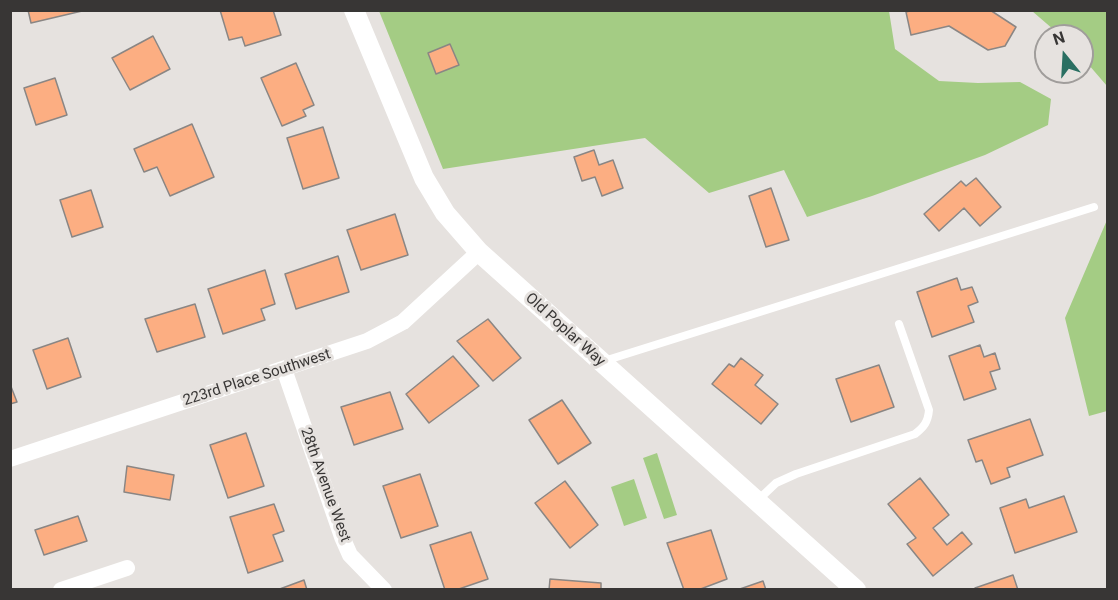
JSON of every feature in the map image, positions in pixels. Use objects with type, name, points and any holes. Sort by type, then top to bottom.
[{"type":"street","name":"Old Poplar Way","points":[[354,10],[424,178],[445,213],[479,252],[856,590]]},
{"type":"street","name":"223rd Place Southwest","points":[[10,459],[367,341],[403,322],[479,252]]},
{"type":"street","name":"28th Avenue West","points":[[285,369],[350,555],[384,590]]},
{"type":"street","points":[[61,590],[127,568]]},
{"type":"lane","points":[[601,363],[1094,207]]},
{"type":"lane","points":[[757,501],[776,483],[795,474],[915,434],[923,428],[928,419],[929,410],[899,324]]},
{"type":"green space","points":[[379,11],[889,11],[895,49],[939,81],[1020,82],[1051,99],[1048,125],[985,155],[807,217],[784,170],[709,193],[645,138],[443,169]]},
{"type":"green space","points":[[1032,11],[1107,11],[1107,86],[1094,71],[1094,24],[1047,24]]},
{"type":"green space","points":[[1107,220],[1107,411],[1089,416],[1065,318]]},
{"type":"green space","points":[[657,453],[677,515],[664,519],[643,458]]},
{"type":"green space","points":[[634,479],[647,518],[624,526],[611,487]]},
{"type":"building","points":[[28,10],[82,10],[82,11],[31,23]]},
{"type":"building","points":[[220,10],[273,10],[281,35],[245,46],[242,37],[229,40]]},
{"type":"building","points":[[913,10],[990,10],[1016,27],[1005,46],[988,50],[949,26],[911,35],[906,12]]},
{"type":"building","points":[[153,36],[170,69],[130,90],[112,58]]},
{"type":"building","points":[[450,44],[459,65],[436,74],[428,53]]},
{"type":"building","points":[[296,63],[314,105],[303,110],[306,116],[282,126],[261,78]]},
{"type":"building","points":[[55,78],[67,115],[36,125],[24,88]]},
{"type":"building","points":[[192,124],[214,177],[170,196],[157,167],[144,172],[134,149]]},
{"type":"building","points":[[323,127],[339,178],[303,189],[287,138]]},
{"type":"building","points":[[594,150],[599,165],[613,160],[623,188],[602,196],[595,177],[582,181],[574,157]]},
{"type":"building","points":[[976,178],[1001,207],[980,226],[964,208],[939,231],[924,214],[961,181],[966,186]]},
{"type":"building","points":[[771,188],[789,240],[766,247],[749,196]]},
{"type":"building","points":[[91,190],[103,227],[72,237],[60,200]]},
{"type":"building","points":[[395,214],[408,255],[361,270],[347,230]]},
{"type":"building","points":[[338,256],[349,292],[296,309],[285,274]]},
{"type":"building","points":[[265,270],[275,304],[261,309],[265,320],[223,334],[208,289]]},
{"type":"building","points":[[957,278],[961,290],[972,287],[978,302],[968,306],[974,322],[932,337],[917,292]]},
{"type":"building","points":[[195,304],[205,337],[157,352],[145,319]]},
{"type":"building","points":[[488,319],[521,358],[493,381],[457,341]]},
{"type":"building","points":[[68,338],[81,377],[47,389],[33,350]]},
{"type":"building","points":[[980,345],[984,357],[995,353],[1000,369],[990,372],[996,389],[964,400],[949,356]]},
{"type":"building","points":[[453,356],[479,386],[429,423],[406,394]]},
{"type":"building","points":[[741,358],[763,375],[755,385],[778,404],[761,424],[712,384],[729,364],[734,367]]},
{"type":"building","points":[[879,365],[894,407],[851,422],[836,379]]},
{"type":"building","points":[[10,384],[17,402],[10,404]]},
{"type":"building","points":[[390,392],[403,429],[354,445],[341,407]]},
{"type":"building","points":[[562,400],[591,443],[558,464],[529,420]]},
{"type":"building","points":[[1030,419],[1043,455],[1007,468],[1010,477],[991,484],[982,460],[976,462],[968,440]]},
{"type":"building","points":[[246,433],[264,486],[228,498],[210,445]]},
{"type":"building","points":[[127,466],[174,475],[170,500],[124,492]]},
{"type":"building","points":[[420,474],[438,526],[401,538],[383,486]]},
{"type":"building","points":[[920,478],[949,515],[933,528],[947,545],[962,532],[972,544],[933,576],[907,544],[916,538],[888,504]]},
{"type":"building","points":[[565,481],[598,525],[570,548],[535,503]]},
{"type":"building","points":[[1064,496],[1077,532],[1015,553],[1000,508],[1026,499],[1029,508]]},
{"type":"building","points":[[274,504],[284,531],[273,535],[283,561],[248,573],[230,517]]},
{"type":"building","points":[[78,516],[87,541],[44,555],[35,530]]},
{"type":"building","points":[[711,530],[727,579],[698,590],[684,590],[667,543]]},
{"type":"building","points":[[471,532],[488,579],[456,590],[445,590],[430,545]]},
{"type":"building","points":[[1013,575],[1018,590],[975,590],[975,588]]},
{"type":"building","points":[[550,579],[601,583],[601,590],[549,590]]},
{"type":"building","points":[[304,580],[307,590],[277,590]]},
{"type":"building","points":[[763,581],[766,590],[737,590]]}]
